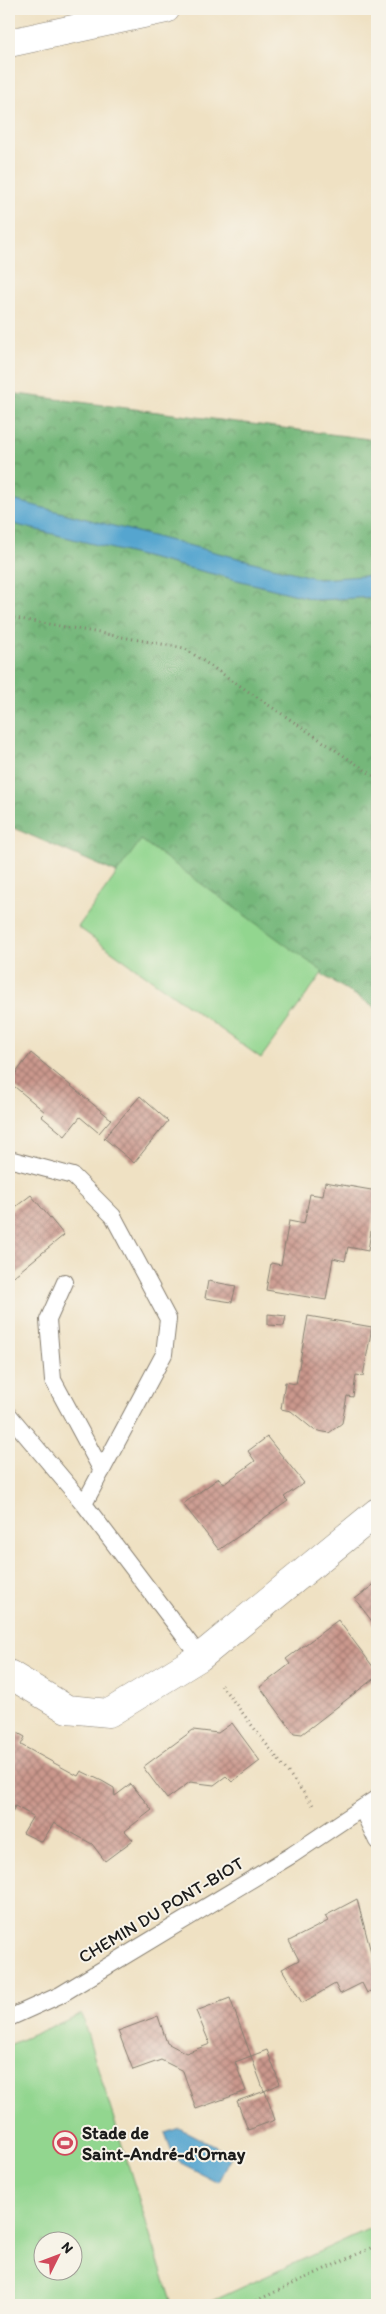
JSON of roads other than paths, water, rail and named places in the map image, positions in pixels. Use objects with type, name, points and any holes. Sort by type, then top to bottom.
[{"type":"street","points":[[9,43],[166,9]]},
{"type":"street","points":[[9,1674],[67,1709],[109,1713],[200,1657],[377,1512]]},
{"type":"lane","points":[[9,1159],[73,1176],[113,1216],[168,1319],[164,1354],[84,1504]]},
{"type":"lane","points":[[65,1282],[48,1320],[53,1380],[102,1471]]},
{"type":"lane","points":[[9,1415],[84,1504],[200,1657]]},
{"type":"lane","name":"CHEMIN DU PONT-BIOT","points":[[9,2018],[60,1995],[362,1810],[377,1798]]},
{"type":"lane","points":[[362,1810],[377,1841]]},
{"type":"water","points":[[9,499],[319,579],[377,575],[377,597],[317,600],[9,523]]},
{"type":"water","points":[[179,2128],[232,2155],[218,2182],[175,2160],[165,2133]]},
{"type":"place","name":"Stade de Saint-André-d'Ornay","points":[[65,2143]]}]
